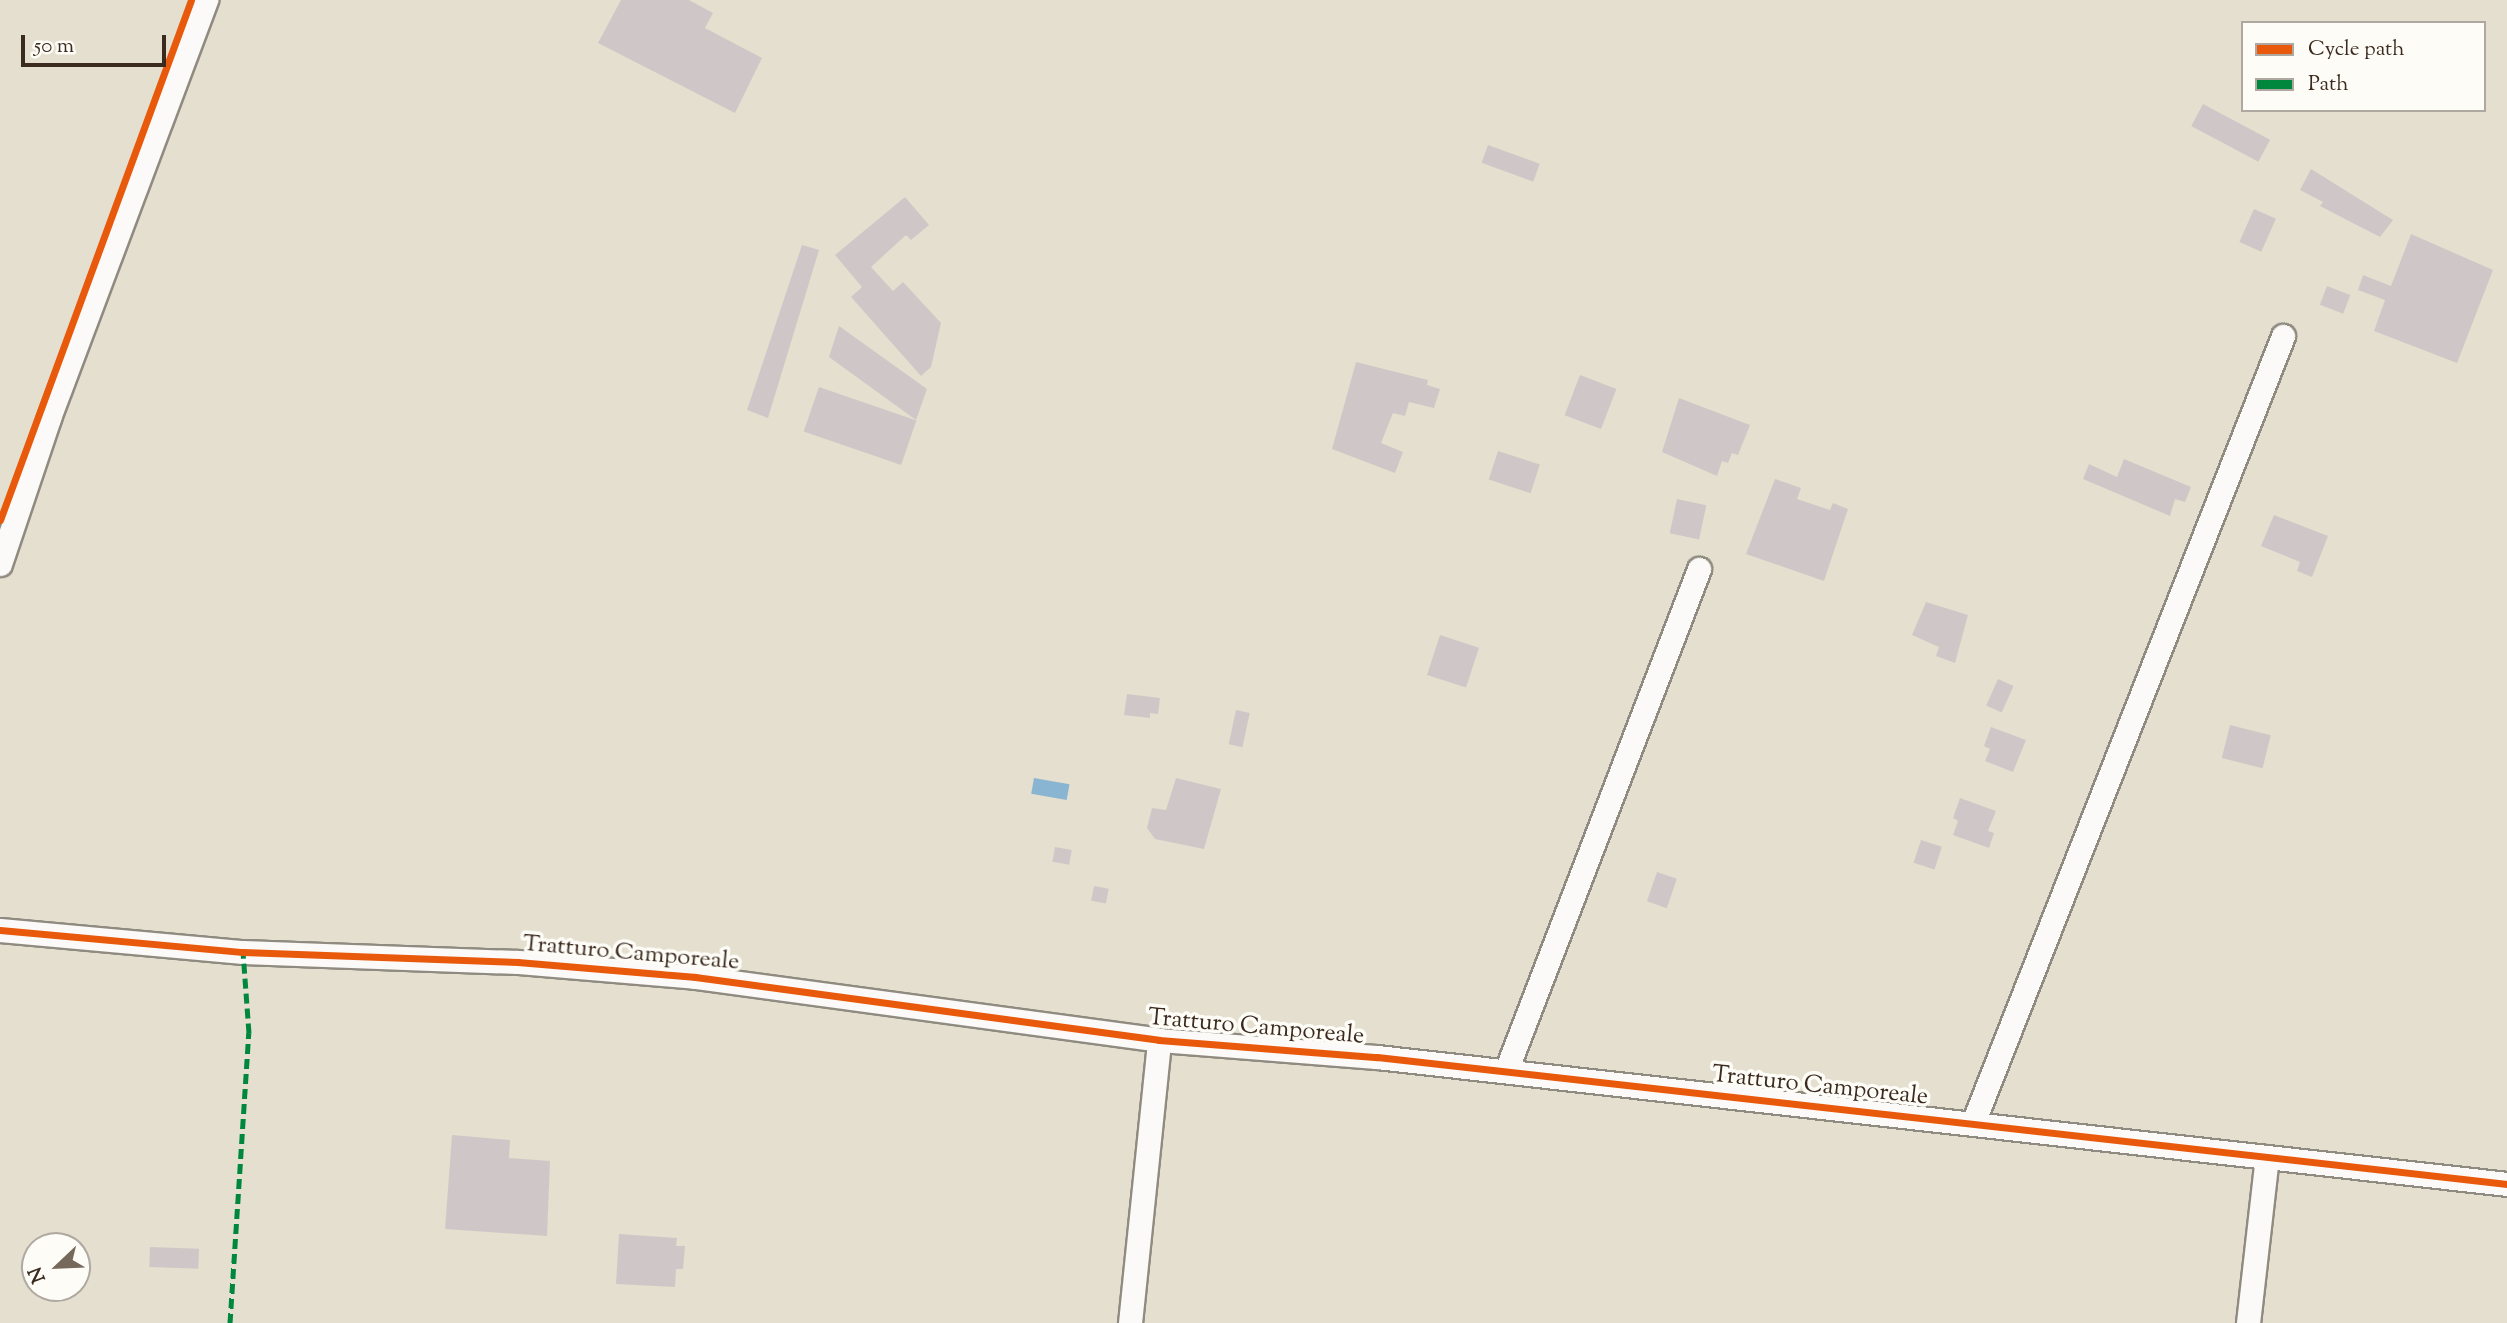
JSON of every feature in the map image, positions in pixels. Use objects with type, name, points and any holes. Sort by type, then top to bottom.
[{"type":"street","points":[[0,564],[59,392],[206,0]]},
{"type":"street","points":[[1973,1124],[2283,336]]},
{"type":"street","points":[[1506,1071],[1699,569]]},
{"type":"street","name":"Tratturo Camporeale","points":[[0,930],[243,952],[518,962],[695,976],[1159,1040],[1506,1071],[2507,1184]]},
{"type":"street","points":[[1130,1323],[1159,1040]]},
{"type":"street","points":[[2248,1323],[2267,1157]]},
{"type":"water","points":[[1034,778],[1069,784],[1067,800],[1031,794]]},
{"type":"building","points":[[621,0],[689,0],[713,13],[705,28],[762,58],[735,113],[598,43]]},
{"type":"building","points":[[2203,104],[2270,140],[2258,162],[2191,126]]},
{"type":"building","points":[[1488,145],[1540,164],[1533,182],[1482,163]]},
{"type":"building","points":[[2311,169],[2393,220],[2380,237],[2320,206],[2323,202],[2300,190]]},
{"type":"building","points":[[905,197],[929,225],[911,240],[906,235],[871,267],[893,291],[903,282],[941,323],[931,367],[921,376],[851,297],[862,287],[835,255]]},
{"type":"building","points":[[2254,209],[2276,219],[2261,252],[2239,242]]},
{"type":"building","points":[[2411,234],[2493,270],[2457,363],[2374,331],[2385,300],[2358,290],[2363,275],[2391,286]]},
{"type":"building","points":[[802,245],[819,250],[768,418],[747,410]]},
{"type":"building","points":[[2327,286],[2350,295],[2343,314],[2320,305]]},
{"type":"building","points":[[839,326],[927,389],[916,420],[829,357]]},
{"type":"building","points":[[1356,362],[1428,380],[1427,385],[1440,389],[1434,408],[1409,402],[1405,416],[1393,413],[1381,443],[1403,452],[1395,473],[1332,449]]},
{"type":"building","points":[[1580,375],[1616,389],[1601,429],[1565,415]]},
{"type":"building","points":[[819,387],[916,421],[901,465],[804,431]]},
{"type":"building","points":[[1679,398],[1750,425],[1738,455],[1732,453],[1728,463],[1722,461],[1717,476],[1662,452]]},
{"type":"building","points":[[1498,451],[1540,465],[1531,493],[1489,480]]},
{"type":"building","points":[[2124,459],[2191,487],[2185,502],[2175,499],[2170,516],[2083,479],[2089,464],[2117,477]]},
{"type":"building","points":[[1775,479],[1801,488],[1797,499],[1830,510],[1833,503],[1848,509],[1824,581],[1746,554]]},
{"type":"building","points":[[1677,499],[1706,505],[1699,539],[1670,533]]},
{"type":"building","points":[[2274,515],[2328,536],[2312,577],[2297,571],[2300,562],[2261,546]]},
{"type":"building","points":[[1926,602],[1968,615],[1955,663],[1936,656],[1939,647],[1912,635]]},
{"type":"building","points":[[1440,635],[1479,648],[1466,688],[1427,675]]},
{"type":"building","points":[[1998,679],[2014,686],[2002,712],[1986,705]]},
{"type":"building","points":[[1127,694],[1160,698],[1158,714],[1150,713],[1150,718],[1124,715]]},
{"type":"building","points":[[1236,710],[1250,713],[1242,747],[1229,744]]},
{"type":"building","points":[[2230,725],[2271,735],[2263,768],[2222,758]]},
{"type":"building","points":[[1991,727],[2026,740],[2013,772],[1985,761],[1990,749],[1984,746]]},
{"type":"building","points":[[1176,778],[1221,789],[1204,849],[1155,839],[1147,828],[1152,808],[1166,810]]},
{"type":"building","points":[[1960,798],[1996,811],[1988,831],[1994,833],[1989,848],[1953,835],[1958,821],[1953,818]]},
{"type":"building","points":[[1921,840],[1942,847],[1935,870],[1914,863]]},
{"type":"building","points":[[1055,847],[1072,850],[1069,865],[1052,862]]},
{"type":"building","points":[[1657,872],[1677,879],[1667,908],[1647,901]]},
{"type":"building","points":[[1094,886],[1109,889],[1106,904],[1091,901]]},
{"type":"building","points":[[452,1135],[510,1140],[509,1158],[550,1161],[547,1236],[445,1229]]},
{"type":"building","points":[[619,1234],[677,1238],[676,1246],[685,1246],[683,1269],[676,1269],[675,1287],[616,1284]]},
{"type":"building","points":[[150,1247],[199,1249],[198,1269],[149,1267]]},
{"type":"marked path","points":[[230,1323],[249,1033],[243,952]]},
{"type":"cycle path","points":[[0,520],[191,0]]},
{"type":"cycle path","points":[[0,930],[243,952],[518,962],[695,977],[1159,1040],[1377,1057],[2507,1184]]}]
